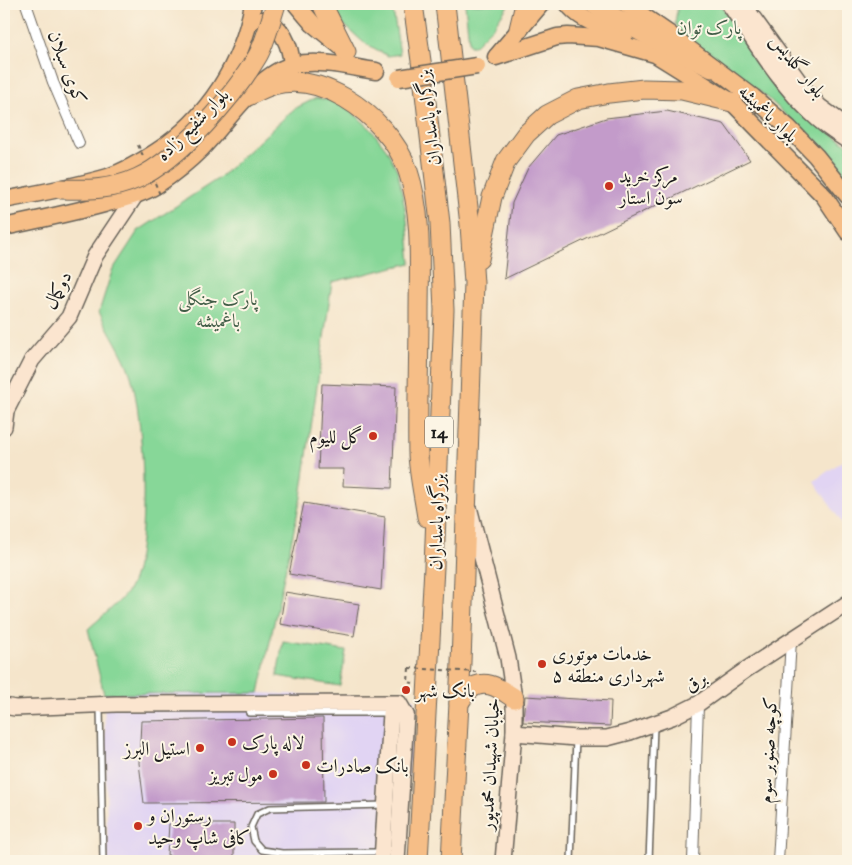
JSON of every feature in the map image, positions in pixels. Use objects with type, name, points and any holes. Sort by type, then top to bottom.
[{"type":"highway","points":[[60,189],[96,190],[139,178],[177,152],[224,102],[258,56],[276,4]]},
{"type":"highway","points":[[322,4],[346,52]]},
{"type":"highway","points":[[402,4],[422,68]]},
{"type":"highway","name":"بزرگراه پاسداران","points":[[413,4],[440,222],[444,310],[434,567],[418,859]]},
{"type":"highway","name":"بزرگراه پاسداران","points":[[445,4],[470,225],[474,282],[459,703],[451,861]]},
{"type":"highway","points":[[450,39],[453,4]]},
{"type":"highway","points":[[519,29],[525,4]]},
{"type":"highway","points":[[594,4],[613,17],[712,68]]},
{"type":"highway","points":[[248,96],[272,85],[294,82],[316,84],[335,92],[355,104],[377,122],[393,142],[408,170],[414,198],[419,248],[418,456],[434,567]]},
{"type":"highway","points":[[474,282],[492,197],[506,161],[526,134],[547,115],[578,100],[610,93],[644,89],[682,90],[732,102]]},
{"type":"highway","points":[[459,703],[468,690],[481,684],[490,684],[514,698]]},
{"type":"main road","points":[[296,4],[313,24],[346,52],[376,71]]},
{"type":"main road","points":[[496,57],[541,4]]},
{"type":"main road","points":[[568,4],[582,17],[620,34],[655,54]]},
{"type":"main road","name":"بلوار باغمیشه","points":[[626,4],[668,33],[752,97],[789,128],[816,156],[848,196]]},
{"type":"main road","name":"بلوار شفیع زاده","points":[[4,200],[60,189],[110,176],[142,162],[176,139],[199,117],[222,87],[237,57],[252,11]]},
{"type":"main road","points":[[252,11],[281,32],[291,51],[292,66]]},
{"type":"main road","name":"بلوار باغمیشه","points":[[376,71],[398,78],[477,66],[496,57],[557,37],[568,36],[599,38],[655,54],[732,102],[824,196],[848,232]]},
{"type":"main road","name":"بلوار شفیع زاده","points":[[4,227],[77,212],[135,196],[156,185],[178,170],[202,148],[248,96],[272,75],[292,66],[320,62],[376,71]]},
{"type":"street","name":"کوی سبلان","points":[[26,4],[53,82],[79,143]]},
{"type":"street","name":"بلوار گلدیس","points":[[729,4],[797,99],[812,114],[848,141]]},
{"type":"street","name":"بلوار گلدیس","points":[[743,4],[793,76],[820,106],[848,127]]},
{"type":"street","name":"دوکمال","points":[[4,427],[6,411],[32,360],[69,317],[95,256],[135,196]]},
{"type":"street","name":"خیابان شهیدان محمدپور","points":[[466,495],[508,658],[514,698],[514,733],[503,861]]},
{"type":"street","name":"برق","points":[[514,733],[576,738],[607,738],[672,717],[698,704],[790,640],[848,603]]},
{"type":"street","name":"کوچه صنوبر سوم","points":[[778,861],[790,640]]},
{"type":"street","points":[[4,706],[15,708],[100,705],[399,703],[397,861]]},
{"type":"street","points":[[693,861],[698,704]]},
{"type":"street","points":[[385,858],[385,812],[399,714]]},
{"type":"lane","points":[[100,705],[103,861]]},
{"type":"lane","points":[[249,713],[399,714]]},
{"type":"lane","points":[[649,861],[654,724]]},
{"type":"lane","points":[[571,861],[576,738]]},
{"type":"lane","points":[[385,812],[270,808],[256,814],[251,827],[254,841],[262,850],[282,853],[385,858]]},
{"type":"path","points":[[408,682],[409,668],[476,672]]},
{"type":"shaded area","points":[[848,457],[848,532],[814,481]]},
{"type":"shaded area","points":[[259,693],[415,699],[401,861],[108,861],[104,694]]},
{"type":"green space","points":[[330,4],[392,4],[400,54],[388,56],[363,42],[341,22]]},
{"type":"green space","points":[[465,4],[509,4],[494,26],[474,46],[470,46]]},
{"type":"green space","name":"پارک توان","points":[[678,4],[720,4],[755,57],[822,127],[848,145],[848,184],[807,135],[767,97],[680,34],[675,23]]},
{"type":"green space","name":"پارک جنگلی باغمیشه","points":[[316,98],[341,102],[371,129],[387,150],[398,172],[407,219],[411,263],[332,282],[301,497],[259,693],[104,694],[88,629],[127,592],[135,574],[143,518],[142,451],[135,393],[127,366],[99,312],[112,271],[138,231],[219,178],[294,109]]},
{"type":"green space","points":[[283,641],[346,651],[340,686],[277,676]]},
{"type":"building","name":"مرکز خرید سون استار","points":[[667,111],[724,124],[750,160],[504,279],[512,203],[528,168],[556,135],[606,118]]},
{"type":"building","points":[[322,384],[396,387],[392,488],[343,486],[344,469],[318,469]]},
{"type":"building","points":[[304,503],[385,517],[381,590],[289,574]]},
{"type":"building","points":[[285,592],[359,604],[354,636],[280,624]]},
{"type":"building","points":[[525,696],[611,701],[610,726],[523,722]]},
{"type":"building","name":"لاله پارک","points":[[323,718],[324,802],[144,803],[139,763],[141,721]]},
{"type":"building","points":[[169,824],[234,824],[234,861],[169,861],[169,855],[167,855]]},
{"type":"place","name":"مرکز خرید سون استار","points":[[609,186]]},
{"type":"place","name":"گل للیوم","points":[[373,436]]},
{"type":"place","name":"خدمات موتوری شهرداری منطقه ۵","points":[[542,664]]},
{"type":"place","name":"بانک شهر","points":[[406,690]]},
{"type":"place","name":"لاله پارک","points":[[232,742]]},
{"type":"place","name":"استیل البرز","points":[[200,748]]},
{"type":"place","name":"بانک صادرات","points":[[306,765]]},
{"type":"place","name":"مول تبریز","points":[[273,774]]},
{"type":"place","name":"رستوران و کافی شاپ وحید","points":[[138,826]]}]
